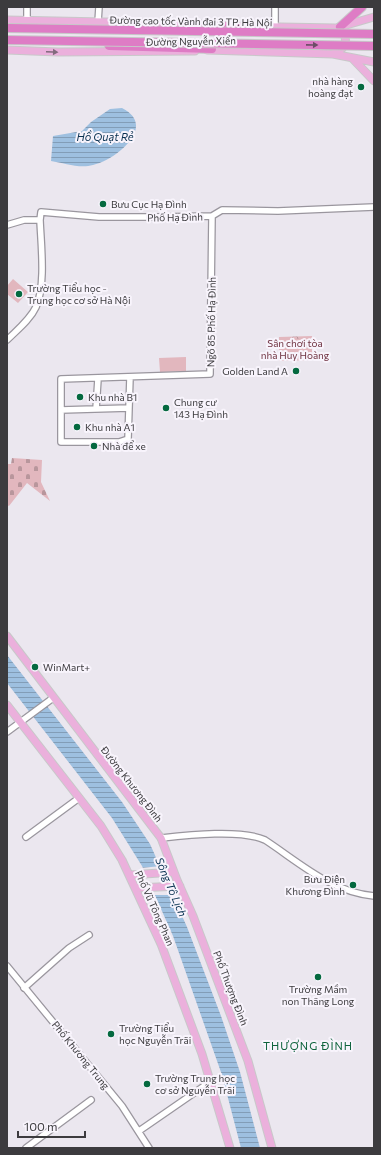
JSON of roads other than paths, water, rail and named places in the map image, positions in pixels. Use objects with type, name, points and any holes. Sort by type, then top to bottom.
[{"type":"highway","points":[[338,28],[362,7]]},
{"type":"highway","points":[[9,24],[100,24],[192,28],[231,26]]},
{"type":"highway","name":"Đường cao tốc Vành đai 3 TP. Hà Nội","points":[[9,24],[374,34]]},
{"type":"highway","points":[[7,41],[374,46]]},
{"type":"highway","points":[[7,41],[212,49]]},
{"type":"main road","name":"Đường Nguyễn Xiển","points":[[231,26],[338,28],[374,18]]},
{"type":"main road","points":[[10,50],[9,24],[27,20],[100,24]]},
{"type":"main road","name":"Đường Nguyễn Xiển","points":[[9,24],[308,32],[312,27]]},
{"type":"main road","points":[[333,54],[343,48],[346,42],[344,34],[338,28]]},
{"type":"main road","name":"Đường Nguyễn Xiển","points":[[10,50],[186,52],[212,49],[333,54],[374,62]]},
{"type":"main road","points":[[352,58],[374,81]]},
{"type":"main road","name":"Đường Khương Đình","points":[[7,636],[51,700],[162,838]]},
{"type":"main road","name":"Phố Vũ Tông Phan","points":[[7,705],[22,720],[115,846],[130,875],[161,944],[202,1054],[230,1148]]},
{"type":"main road","name":"Phố Thượng Đình","points":[[162,838],[171,872],[180,886],[194,916],[248,1061],[272,1148]]},
{"type":"main road","points":[[130,875],[171,872]]},
{"type":"main road","points":[[136,888],[180,886]]},
{"type":"street","points":[[27,7],[27,20]]},
{"type":"street","points":[[99,7],[100,24]]},
{"type":"street","points":[[275,7],[275,27]]},
{"type":"street","name":"Phố Hạ Đình","points":[[7,225],[24,220],[40,220],[41,212],[99,217],[212,216],[222,210],[278,211],[374,207]]},
{"type":"street","name":"Ngõ 85 Phố Hạ Đình","points":[[61,410],[61,379],[98,379],[210,374],[212,216]]},
{"type":"street","points":[[7,340],[29,317],[39,299],[41,271],[40,220]]},
{"type":"street","points":[[129,408],[61,410],[61,442],[114,442],[128,440],[130,377]]},
{"type":"street","points":[[96,409],[98,379]]},
{"type":"street","points":[[7,732],[51,700]]},
{"type":"street","points":[[26,838],[79,798]]},
{"type":"street","name":"Đường Khương Đình","points":[[162,838],[224,834],[257,836],[329,883],[344,890],[374,896]]},
{"type":"street","points":[[24,988],[69,948],[89,935]]},
{"type":"street","name":"Phố Khương Trung","points":[[7,966],[24,988],[83,1056],[139,1131],[148,1148]]},
{"type":"street","points":[[139,1131],[210,1082]]},
{"type":"street","points":[[26,1148],[91,1100]]},
{"type":"water","name":"Hồ Quạt Rẻ","points":[[122,108],[132,115],[136,124],[135,133],[122,150],[102,162],[88,166],[77,166],[51,161],[53,136],[82,131],[91,122],[110,109]]},
{"type":"water","points":[[7,655],[122,802],[150,844],[187,927],[221,1016],[240,1072],[260,1148],[241,1148],[222,1075],[173,936],[142,866],[112,818],[7,683]]},
{"type":"place","name":"nhà hàng hoàng đạt","points":[[361,87]]},
{"type":"place","name":"Bưu Cục Hạ Đình","points":[[103,204]]},
{"type":"place","name":"Trường Tiểu học - Trung học cơ sở Hà Nội","points":[[19,294]]},
{"type":"place","name":"Golden Land A","points":[[296,371]]},
{"type":"place","name":"Khu nhà B1","points":[[80,397]]},
{"type":"place","name":"Chung cư 143 Hạ Đình","points":[[166,408]]},
{"type":"place","name":"Khu nhà A1","points":[[77,427]]},
{"type":"place","name":"Nhà để xe","points":[[94,446]]},
{"type":"place","name":"WinMart+","points":[[35,667]]},
{"type":"place","name":"Bưu Điện Khương Đình","points":[[353,885]]},
{"type":"place","name":"Trường Mầm non Thăng Long","points":[[318,977]]},
{"type":"place","name":"Trường Tiểu học Nguyễn Trãi","points":[[111,1034]]},
{"type":"place","name":"Trường Trung học cơ sở Nguyễn Trãi","points":[[147,1084]]},
{"type":"district","name":"THƯỢNG ĐÌNH","points":[[308,1046]]},
{"type":"park label","name":"Sân chơi tòa nhà Huy Hoàng","points":[[295,348]]},
{"type":"water label","name":"Sông Tô Lịch","points":[[171,887]]}]
